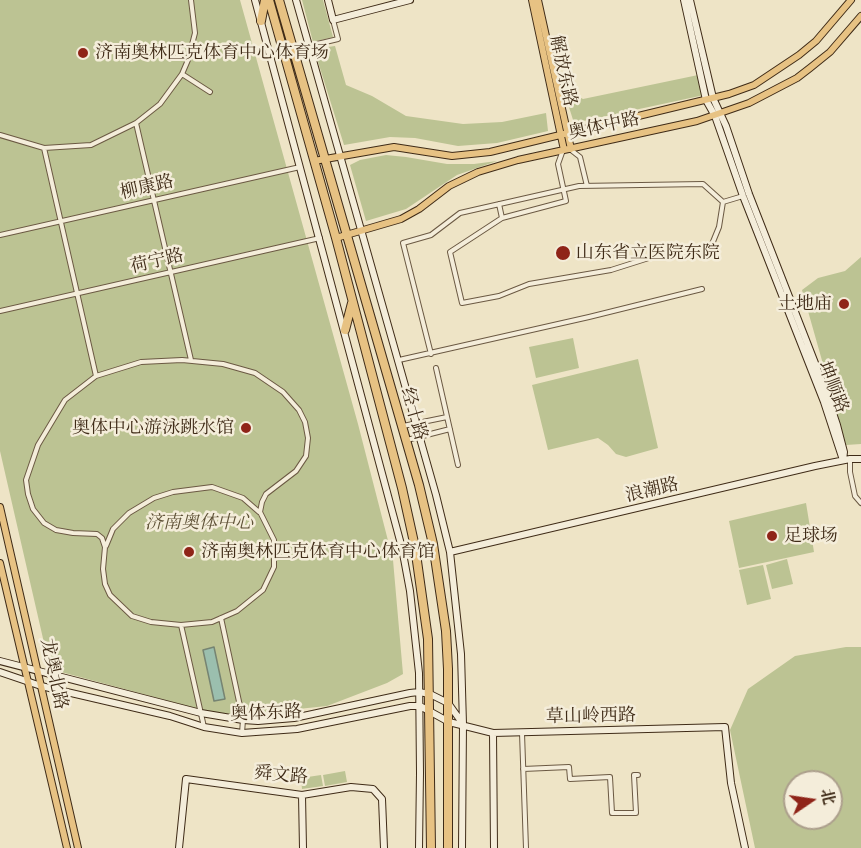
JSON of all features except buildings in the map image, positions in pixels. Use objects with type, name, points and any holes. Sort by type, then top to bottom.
[{"type":"highway","points":[[261,21],[267,0]]},
{"type":"highway","name":"经十路","points":[[267,0],[336,238],[402,488],[415,548],[428,639],[431,848]]},
{"type":"highway","name":"经十路","points":[[279,0],[419,485],[439,582],[446,631],[449,722],[448,848]]},
{"type":"highway","points":[[283,13],[284,0]]},
{"type":"highway","points":[[345,330],[352,301]]},
{"type":"main road","points":[[255,0],[402,548],[415,636],[420,706],[419,848]]},
{"type":"main road","name":"经十路","points":[[296,0],[416,423],[450,552],[461,654],[462,848]]},
{"type":"main road","points":[[327,0],[333,20],[410,0]]},
{"type":"main road","name":"解放东路","points":[[532,0],[565,133]]},
{"type":"main road","name":"解放东路","points":[[538,0],[567,149]]},
{"type":"main road","name":"坤顺路","points":[[684,0],[710,99],[718,115],[847,460]]},
{"type":"main road","name":"坤顺路","points":[[690,0],[710,99]]},
{"type":"main road","name":"奥体中路","points":[[314,161],[394,147],[452,156],[490,152],[710,99],[754,85],[778,70],[816,41],[851,0]]},
{"type":"main road","name":"奥体中路","points":[[336,238],[401,219],[419,209],[449,186],[478,172],[518,160],[718,115],[749,103],[797,78],[830,52],[861,16]]},
{"type":"main road","name":"浪潮路","points":[[450,552],[847,460],[861,459]]},
{"type":"main road","name":"龙奥北路","points":[[0,507],[78,848]]},
{"type":"main road","name":"龙奥北路","points":[[0,563],[67,848]]},
{"type":"main road","points":[[0,661],[201,713],[243,720],[294,718],[419,692],[430,694],[448,703],[463,724]]},
{"type":"main road","name":"奥体东路","points":[[0,672],[41,686],[162,714],[204,728],[242,733],[297,729],[410,706],[420,706]]},
{"type":"main road","points":[[420,706],[449,722],[463,724]]},
{"type":"main road","name":"草山岭西路","points":[[463,724],[493,733],[725,727],[731,783],[745,848]]},
{"type":"main road","points":[[493,733],[494,848]]},
{"type":"main road","name":"舜文路","points":[[179,848],[186,779],[302,795],[351,787],[374,789],[382,799],[384,848]]},
{"type":"main road","points":[[302,795],[303,848]]},
{"type":"street","points":[[0,135],[44,148],[92,145],[136,123],[160,104],[182,74],[195,33],[191,0]]},
{"type":"street","points":[[309,46],[338,39],[333,20]]},
{"type":"street","points":[[182,74],[210,92]]},
{"type":"street","points":[[136,123],[191,360]]},
{"type":"street","points":[[44,148],[96,376]]},
{"type":"street","points":[[587,186],[580,157],[567,149],[558,164],[566,201],[502,218],[450,252],[462,303],[499,296],[529,284],[611,270],[652,257],[710,249],[719,228],[723,202]]},
{"type":"street","name":"柳康路","points":[[0,235],[300,166]]},
{"type":"street","points":[[431,354],[403,243],[431,235],[460,213],[564,189],[587,186],[703,184],[723,202]]},
{"type":"street","points":[[723,202],[746,195]]},
{"type":"street","points":[[499,204],[502,218]]},
{"type":"street","name":"荷宁路","points":[[0,311],[320,238]]},
{"type":"street","points":[[398,360],[702,289]]},
{"type":"street","points":[[105,547],[102,538],[97,534],[56,530],[44,523],[33,509],[26,480],[38,445],[65,400],[96,376],[141,362],[191,360],[223,364],[255,373],[283,392],[299,410],[305,422],[308,438],[306,456],[296,471],[267,494],[260,512]]},
{"type":"street","points":[[436,368],[458,465]]},
{"type":"street","points":[[402,426],[447,417]]},
{"type":"street","points":[[406,440],[450,429]]},
{"type":"street","points":[[847,460],[855,496],[861,503]]},
{"type":"street","points":[[212,487],[243,498],[260,512],[274,540],[274,567],[263,590],[237,611],[197,625],[181,626],[141,619],[132,616],[120,607],[110,595],[105,584],[102,569],[105,547],[113,529],[129,513],[154,498],[172,492],[212,487]]},
{"type":"street","points":[[221,618],[243,720],[242,733]]},
{"type":"street","points":[[181,626],[204,728]]},
{"type":"street","points":[[522,733],[526,848]]},
{"type":"street","points":[[523,769],[569,767],[570,779],[610,777],[612,813],[636,813],[634,776],[638,775]]},
{"type":"green space","name":"济南奥体中心","points":[[0,0],[240,0],[358,424],[393,560],[403,674],[387,683],[327,706],[240,715],[206,711],[50,669],[0,451]]},
{"type":"green space","points":[[302,0],[323,0],[333,37],[313,42]]},
{"type":"green space","points":[[335,46],[346,85],[372,96],[406,116],[463,124],[502,122],[546,113],[548,131],[497,143],[458,146],[415,138],[390,137],[344,145],[314,49]]},
{"type":"green space","points":[[703,74],[709,94],[574,123],[565,89],[583,99]]},
{"type":"green space","points":[[386,155],[447,164],[497,161],[457,175],[406,209],[366,221],[350,165],[360,160]]},
{"type":"green space","points":[[861,257],[861,444],[846,445],[802,290],[818,278],[845,271]]},
{"type":"green space","points":[[573,338],[579,368],[536,378],[529,347]]},
{"type":"green space","points":[[638,359],[658,448],[626,457],[616,454],[598,438],[548,450],[532,385]]},
{"type":"green space","name":"足球场","points":[[806,503],[814,552],[739,568],[729,521]]},
{"type":"green space","points":[[787,559],[793,584],[772,589],[766,565]]},
{"type":"green space","points":[[763,565],[771,599],[747,605],[739,570]]},
{"type":"green space","points":[[846,647],[861,647],[861,848],[755,848],[730,730],[748,689],[795,656]]},
{"type":"green space","points":[[345,771],[347,782],[325,786],[323,775]]},
{"type":"green space","points":[[321,775],[323,786],[302,789],[301,778]]},
{"type":"shaded area","points":[[214,647],[225,699],[214,701],[203,650]]},
{"type":"place","name":"济南奥林匹克体育中心体育场","points":[[83,53]]},
{"type":"place","name":"山东省立医院东院","points":[[563,253]]},
{"type":"place","name":"土地庙","points":[[844,304]]},
{"type":"place","name":"奥体中心游泳跳水馆","points":[[246,428]]},
{"type":"place","name":"足球场","points":[[772,536]]},
{"type":"place","name":"济南奥林匹克体育中心体育馆","points":[[189,552]]}]
